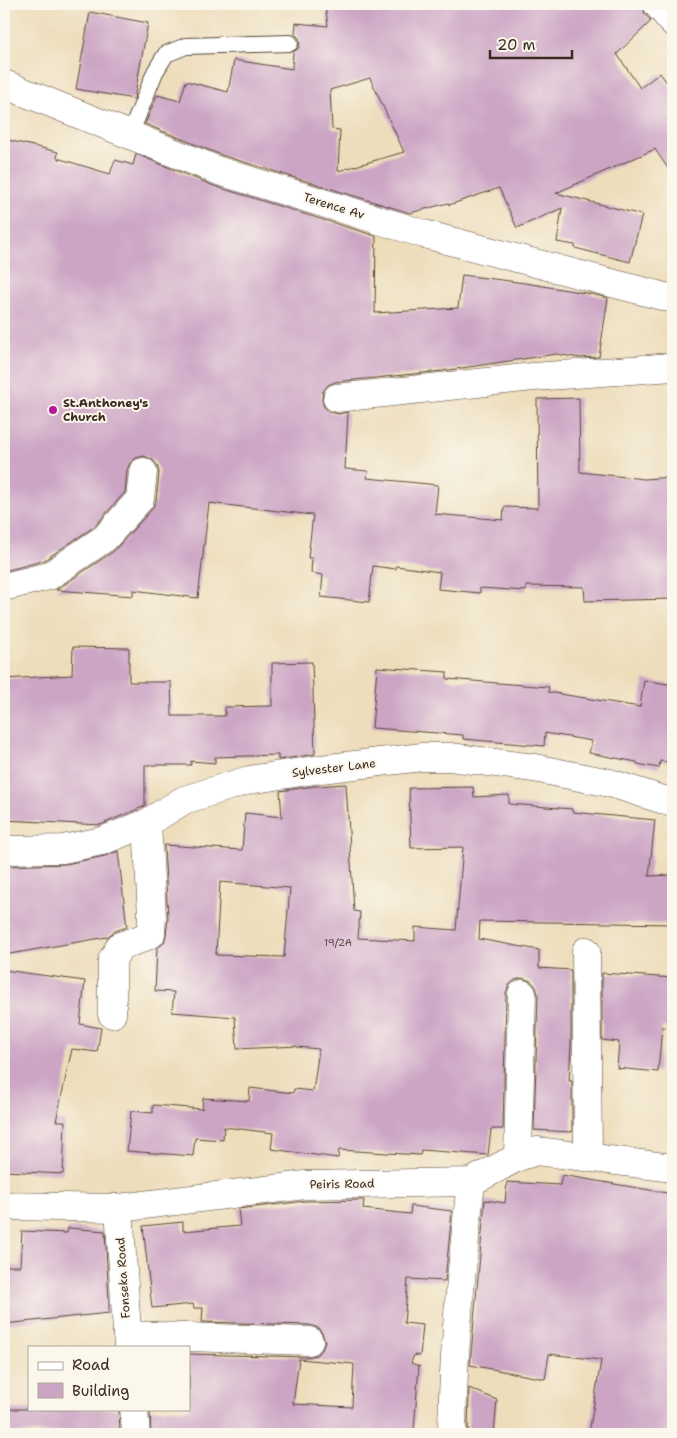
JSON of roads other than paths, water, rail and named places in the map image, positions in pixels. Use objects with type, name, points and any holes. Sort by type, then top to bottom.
[{"type":"street","points":[[657,4],[673,22]]},
{"type":"street","name":"Terence Av","points":[[4,84],[219,171],[424,234],[673,299]]},
{"type":"street","points":[[337,398],[534,377],[673,367]]},
{"type":"street","points":[[4,587],[48,576],[105,538],[140,498],[143,472]]},
{"type":"street","name":"Sylvester Lane","points":[[4,850],[63,849],[102,841],[147,823],[184,800],[249,780],[422,757],[450,757],[534,768],[610,783],[673,803]]},
{"type":"street","points":[[112,1014],[112,960],[120,946],[151,934],[152,917],[147,823]]},
{"type":"street","points":[[586,952],[588,1156]]},
{"type":"street","points":[[518,1157],[522,994]]},
{"type":"street","name":"Peiris Road","points":[[4,1206],[118,1208],[305,1185],[471,1182],[518,1157],[537,1151],[673,1168]]},
{"type":"street","points":[[452,1434],[452,1397],[460,1282],[471,1182]]},
{"type":"street","name":"Fonseka Road","points":[[118,1208],[128,1341]]},
{"type":"street","points":[[128,1341],[309,1341]]},
{"type":"street","points":[[134,1410],[136,1434]]},
{"type":"lane","points":[[130,135],[155,72],[166,54],[186,46],[290,43]]},
{"type":"place","name":"St.Anthoney's Church","points":[[53,410]]}]
